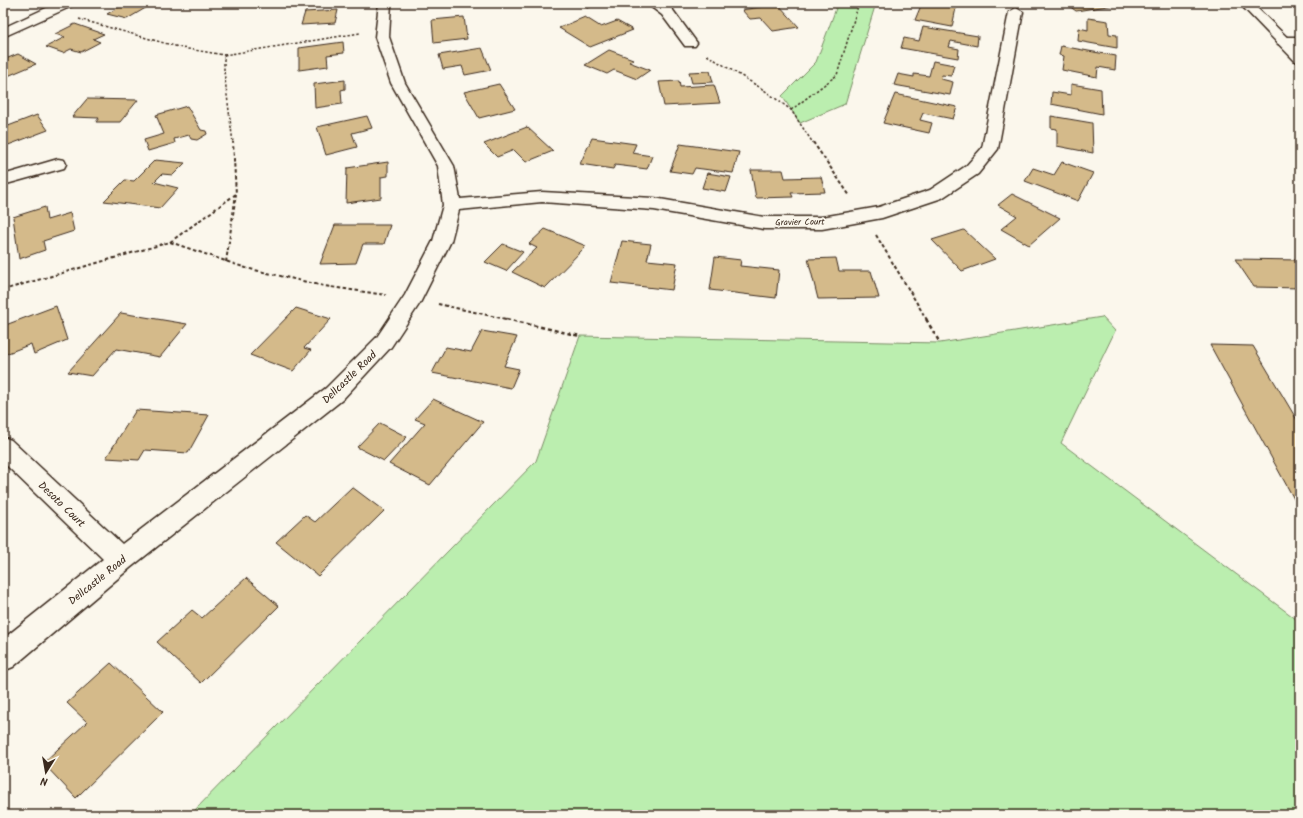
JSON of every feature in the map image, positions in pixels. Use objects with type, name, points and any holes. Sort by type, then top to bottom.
[{"type":"street","points":[[3,33],[67,3]]},
{"type":"street","name":"Dellcastle Road","points":[[3,657],[121,560],[334,394],[384,342],[413,298],[442,241],[452,205],[446,166],[398,83],[382,37],[385,3]]},
{"type":"street","points":[[652,3],[667,12],[690,43]]},
{"type":"street","points":[[1245,3],[1300,58]]},
{"type":"street","name":"Gravier Court","points":[[452,205],[542,197],[654,204],[764,222],[822,223],[882,212],[936,194],[972,170],[990,149],[1016,12]]},
{"type":"street","points":[[1283,41],[1300,41]]},
{"type":"street","points":[[3,180],[58,164]]},
{"type":"street","name":"Desoto Court","points":[[3,447],[121,560]]},
{"type":"path","points":[[792,110],[837,75],[859,3]]},
{"type":"path","points":[[50,11],[137,34],[182,48],[224,54],[383,29]]},
{"type":"path","points":[[690,43],[721,65],[764,90],[792,110],[835,176],[864,215],[940,343]]},
{"type":"path","points":[[224,54],[224,70],[234,147],[236,194],[226,262]]},
{"type":"path","points":[[3,290],[170,242],[236,194]]},
{"type":"path","points":[[170,242],[246,268],[324,286],[413,298],[580,336]]},
{"type":"green space","points":[[838,3],[876,3],[845,104],[800,123],[782,96],[816,62]]},
{"type":"green space","points":[[1102,317],[1115,331],[1061,443],[1300,622],[1300,815],[190,815],[536,461],[580,336],[940,343]]},
{"type":"building","points":[[126,3],[154,3],[127,19],[107,14]]},
{"type":"building","points":[[581,3],[601,3],[587,8]]},
{"type":"building","points":[[922,3],[935,6],[936,3],[957,3],[952,27],[915,20]]},
{"type":"building","points":[[1065,3],[1119,3],[1120,4],[1076,11]]},
{"type":"building","points":[[778,4],[799,27],[773,31],[761,18],[750,19],[742,10]]},
{"type":"building","points":[[338,10],[335,23],[301,25],[305,12]]},
{"type":"building","points":[[464,17],[467,39],[434,43],[432,20]]},
{"type":"building","points":[[585,17],[601,27],[617,21],[633,30],[590,47],[559,28]]},
{"type":"building","points":[[1088,18],[1108,21],[1109,34],[1117,35],[1117,48],[1078,41],[1079,28],[1088,30]]},
{"type":"building","points":[[75,24],[104,34],[93,39],[100,42],[81,52],[71,49],[63,53],[46,47],[65,37],[55,34]]},
{"type":"building","points":[[923,27],[978,36],[977,46],[951,41],[949,47],[959,49],[958,58],[901,48],[904,38],[919,41]]},
{"type":"building","points":[[343,42],[344,53],[327,55],[328,66],[299,70],[299,48]]},
{"type":"building","points":[[1061,46],[1116,56],[1115,70],[1098,67],[1097,77],[1062,70],[1064,56],[1059,55]]},
{"type":"building","points":[[482,48],[491,70],[465,75],[462,66],[443,69],[439,55]]},
{"type":"building","points":[[609,50],[633,59],[629,62],[650,70],[637,79],[614,70],[607,74],[585,65]]},
{"type":"building","points":[[18,54],[36,64],[3,78],[3,60]]},
{"type":"building","points":[[933,61],[954,65],[951,76],[942,75],[941,79],[953,82],[950,95],[894,85],[898,74],[914,77],[914,74],[929,76]]},
{"type":"building","points":[[710,71],[713,82],[692,83],[689,72]]},
{"type":"building","points":[[345,80],[345,89],[341,90],[342,104],[315,108],[314,84]]},
{"type":"building","points":[[679,81],[680,87],[714,85],[720,103],[664,106],[659,82]]},
{"type":"building","points":[[499,84],[515,109],[479,118],[464,92]]},
{"type":"building","points":[[1071,84],[1101,89],[1102,114],[1051,104],[1052,92],[1071,95]]},
{"type":"building","points":[[895,94],[957,107],[953,119],[923,113],[920,120],[932,123],[929,133],[883,123]]},
{"type":"building","points":[[87,99],[138,100],[120,122],[96,122],[99,118],[72,117]]},
{"type":"building","points":[[187,106],[201,130],[206,131],[207,134],[197,140],[191,139],[189,135],[174,139],[175,143],[148,151],[144,140],[164,134],[156,115]]},
{"type":"building","points":[[37,115],[48,130],[3,147],[3,128]]},
{"type":"building","points":[[367,116],[372,128],[352,133],[357,147],[326,155],[317,127]]},
{"type":"building","points":[[1051,116],[1092,123],[1093,153],[1057,146],[1057,129],[1051,128]]},
{"type":"building","points":[[527,127],[553,151],[526,162],[514,150],[497,157],[484,144]]},
{"type":"building","points":[[592,138],[636,144],[632,153],[652,156],[647,169],[615,165],[613,169],[580,164]]},
{"type":"building","points":[[680,144],[739,152],[733,173],[695,168],[692,174],[670,171]]},
{"type":"building","points":[[155,160],[185,163],[173,175],[162,174],[154,182],[178,188],[160,208],[104,201],[125,180],[134,181]]},
{"type":"building","points":[[388,162],[388,176],[381,177],[381,198],[346,203],[347,168]]},
{"type":"building","points":[[1062,162],[1093,173],[1078,201],[1025,181],[1033,168],[1054,175]]},
{"type":"building","points":[[751,170],[783,170],[785,178],[821,177],[825,192],[791,193],[793,197],[756,198]]},
{"type":"building","points":[[707,173],[731,177],[726,192],[702,188]]},
{"type":"building","points":[[1012,194],[1060,218],[1029,245],[1001,229],[1017,216],[998,205]]},
{"type":"building","points":[[45,207],[47,220],[70,213],[74,231],[43,241],[45,250],[19,259],[13,217]]},
{"type":"building","points":[[335,225],[390,225],[384,244],[363,244],[356,263],[320,264]]},
{"type":"building","points":[[545,229],[586,246],[545,288],[512,272],[537,248],[529,244]]},
{"type":"building","points":[[964,230],[995,259],[962,271],[932,240]]},
{"type":"building","points":[[622,241],[651,244],[647,260],[677,263],[672,290],[611,283]]},
{"type":"building","points":[[503,244],[523,252],[506,271],[485,262]]},
{"type":"building","points":[[715,257],[741,260],[740,266],[779,270],[776,298],[710,290]]},
{"type":"building","points":[[836,258],[839,271],[871,271],[879,298],[818,299],[808,259]]},
{"type":"building","points":[[1235,259],[1300,260],[1300,288],[1254,287]]},
{"type":"building","points":[[56,306],[67,340],[34,354],[31,344],[3,355],[3,326]]},
{"type":"building","points":[[296,308],[331,319],[304,348],[311,350],[293,371],[250,355]]},
{"type":"building","points":[[121,313],[187,324],[160,357],[116,349],[92,376],[68,372]]},
{"type":"building","points":[[482,331],[517,337],[504,366],[519,369],[511,388],[432,373],[446,347],[471,352]]},
{"type":"building","points":[[1210,345],[1253,346],[1300,425],[1300,510]]},
{"type":"building","points":[[433,399],[483,422],[430,485],[389,464],[425,423],[415,419]]},
{"type":"building","points":[[136,410],[209,415],[188,453],[145,450],[139,460],[106,458]]},
{"type":"building","points":[[380,423],[407,437],[384,461],[357,447]]},
{"type":"building","points":[[352,487],[384,511],[318,576],[276,542],[305,515],[315,522]]},
{"type":"building","points":[[246,578],[279,606],[201,683],[157,642],[192,610],[202,618]]},
{"type":"building","points":[[111,663],[163,712],[76,798],[43,763],[87,722],[67,703]]}]
